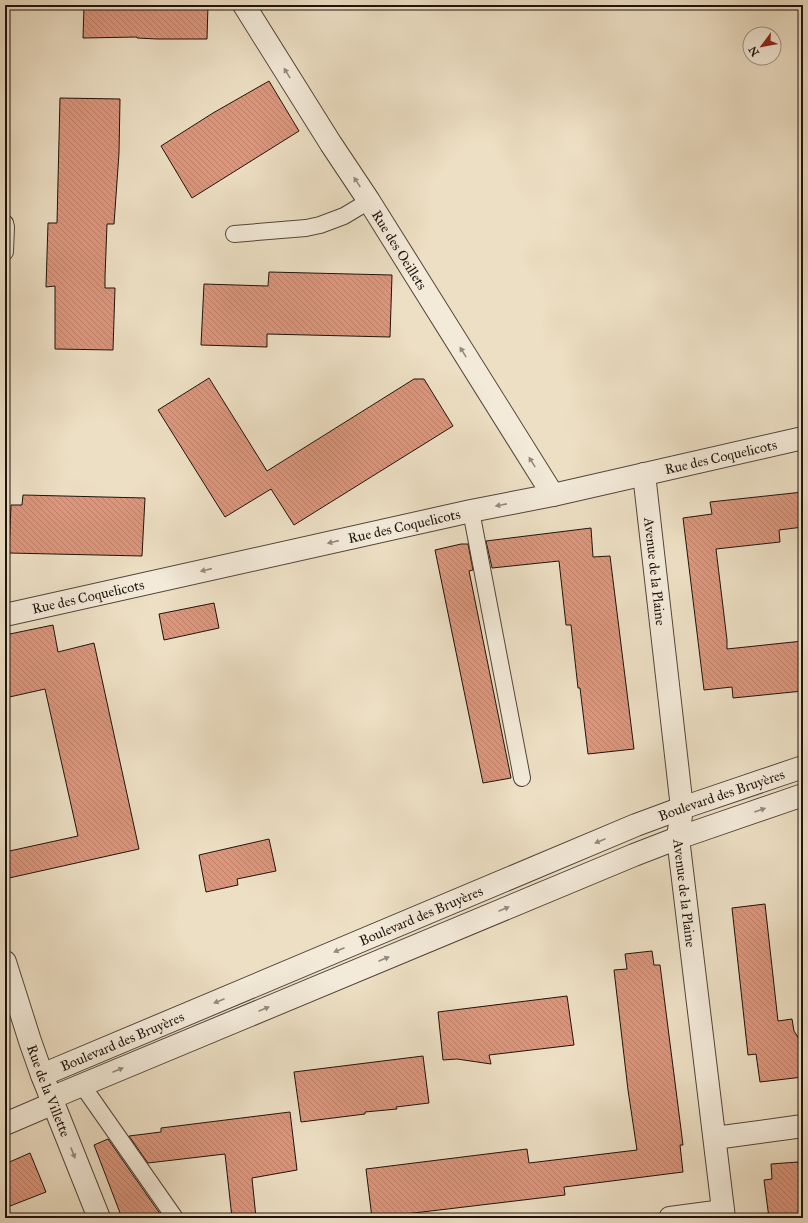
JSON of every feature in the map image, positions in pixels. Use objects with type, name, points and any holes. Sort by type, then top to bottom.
[{"type":"street","name":"Rue des Oeillets","points":[[244,5],[553,495]]},
{"type":"street","name":"Rue des Coquelicots","points":[[5,615],[471,511],[553,495],[803,438]]},
{"type":"street","name":"Avenue de la Plaine","points":[[644,474],[682,808],[678,838],[724,1214]]},
{"type":"street","name":"Boulevard des Bruyères","points":[[42,1075],[629,828],[682,808],[803,767]]},
{"type":"street","name":"Boulevard des Bruyères","points":[[5,1124],[82,1085],[626,858],[678,838],[803,795]]},
{"type":"street","name":"Rue de la Villette","points":[[5,962],[42,1075],[99,1218]]},
{"type":"street","points":[[714,1138],[803,1126]]},
{"type":"street","points":[[670,1218],[724,1214]]},
{"type":"lane","points":[[234,234],[306,228],[320,225],[344,216],[369,201]]},
{"type":"lane","points":[[5,223],[5,252]]},
{"type":"lane","points":[[471,511],[522,778]]},
{"type":"lane","points":[[82,1085],[175,1218]]},
{"type":"building","points":[[84,5],[208,5],[207,39],[157,39],[137,37],[83,38]]},
{"type":"building","points":[[269,81],[299,131],[192,198],[161,146],[213,113]]},
{"type":"building","points":[[60,98],[120,99],[119,153],[114,224],[107,224],[105,277],[105,288],[115,288],[113,350],[55,349],[55,286],[46,287],[48,223],[57,223]]},
{"type":"building","points":[[269,272],[392,275],[390,337],[267,334],[267,347],[201,345],[204,284],[268,286]]},
{"type":"building","points":[[209,378],[267,471],[414,379],[424,379],[453,426],[294,525],[271,489],[225,517],[158,410]]},
{"type":"building","points":[[803,492],[803,527],[779,530],[780,542],[716,549],[727,649],[803,641],[803,691],[733,698],[732,687],[704,690],[683,518],[712,514],[710,502]]},
{"type":"building","points":[[23,495],[145,498],[142,556],[9,553],[11,505],[22,505]]},
{"type":"building","points":[[591,528],[593,557],[610,556],[634,749],[588,754],[580,688],[578,688],[571,625],[566,625],[559,561],[492,568],[486,541]]},
{"type":"building","points":[[461,544],[468,544],[473,570],[469,571],[511,778],[483,783],[435,550]]},
{"type":"building","points":[[214,603],[219,628],[164,640],[159,614]]},
{"type":"building","points":[[53,625],[58,652],[94,643],[139,849],[9,878],[5,864],[5,852],[78,836],[45,689],[5,698],[5,635]]},
{"type":"building","points":[[269,839],[276,871],[237,879],[238,885],[206,892],[199,855]]},
{"type":"building","points":[[765,904],[778,1021],[792,1019],[794,1031],[803,1045],[803,1077],[760,1082],[756,1054],[748,1055],[732,908]]},
{"type":"building","points":[[652,951],[654,965],[660,965],[683,1145],[680,1145],[683,1172],[564,1187],[565,1195],[372,1218],[366,1169],[527,1149],[529,1163],[637,1150],[628,1090],[614,970],[627,969],[625,954]]},
{"type":"building","points":[[567,996],[574,1045],[489,1055],[491,1064],[457,1059],[443,1060],[438,1012]]},
{"type":"building","points":[[423,1056],[429,1103],[396,1107],[397,1109],[365,1112],[365,1114],[301,1122],[294,1072]]},
{"type":"building","points":[[290,1112],[297,1170],[252,1178],[256,1218],[232,1218],[225,1154],[148,1163],[129,1136],[161,1132],[161,1128]]},
{"type":"building","points":[[108,1139],[163,1218],[122,1218],[94,1145]]},
{"type":"building","points":[[30,1153],[46,1192],[5,1208],[5,1164]]},
{"type":"building","points":[[798,1162],[803,1218],[769,1218],[764,1180],[772,1179],[771,1164]]}]
